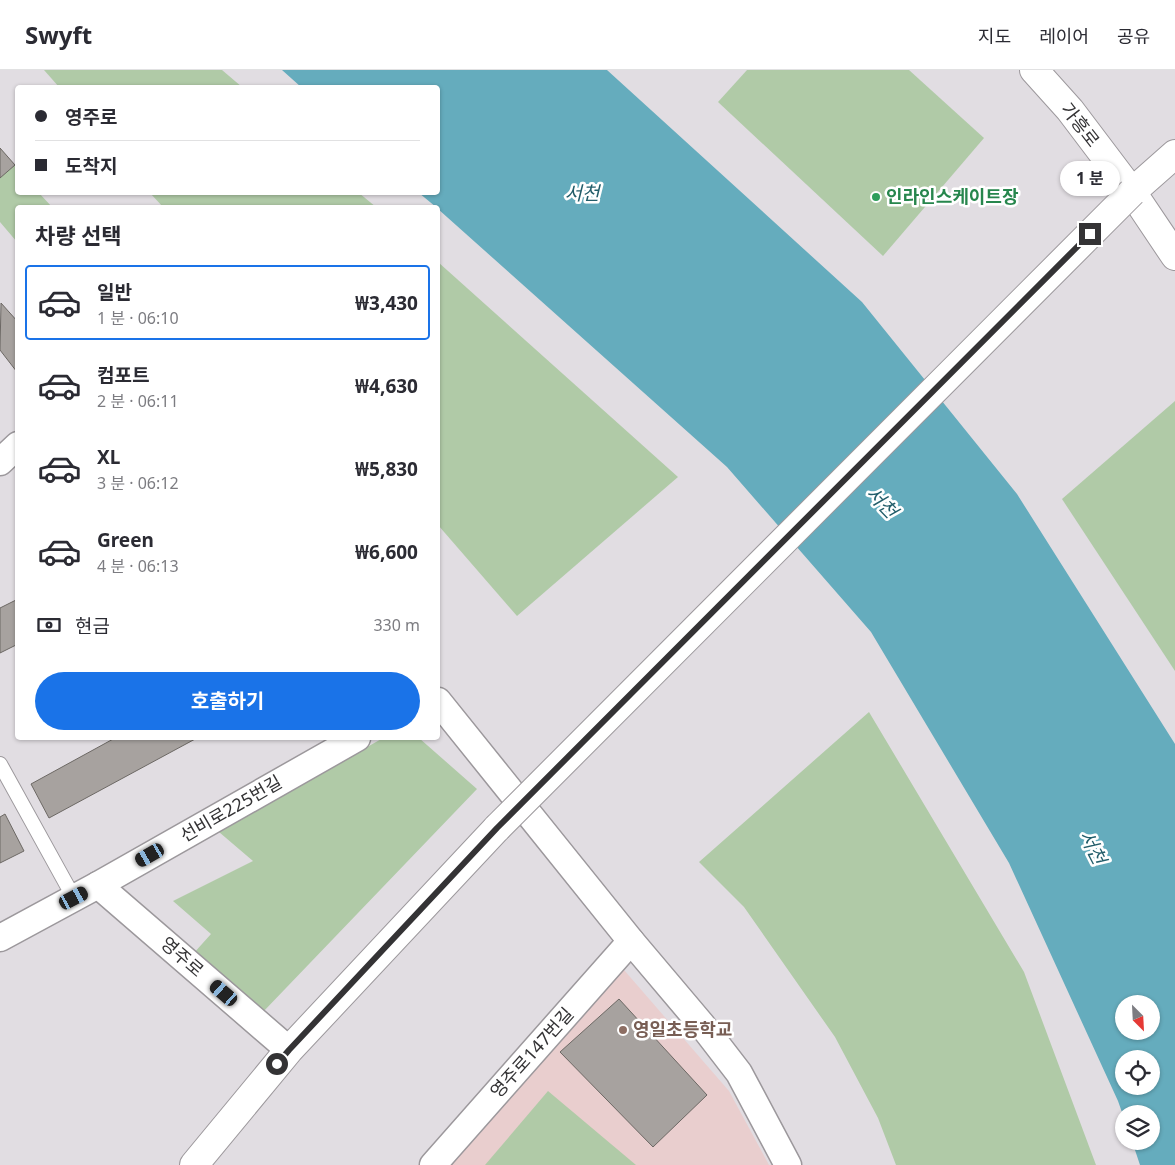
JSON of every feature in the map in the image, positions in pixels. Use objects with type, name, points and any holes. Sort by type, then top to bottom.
[{"type":"main road","name":"가흥로","points":[[1034,70],[1070,110],[1132,192],[1175,256]]},
{"type":"main road","points":[[194,1165],[289,1050],[497,828],[1132,192],[1175,154]]},
{"type":"street","points":[[0,462],[15,448]]},
{"type":"street","points":[[440,703],[631,941],[702,1024],[739,1073],[788,1165]]},
{"type":"street","name":"선비로225번길","points":[[0,938],[98,885],[353,740]]},
{"type":"street","name":"영주로","points":[[98,885],[289,1050]]},
{"type":"street","name":"영주로147번길","points":[[433,1165],[631,941]]},
{"type":"lane","points":[[0,764],[74,898]]},
{"type":"shaded area","name":"영일초등학교","points":[[624,970],[729,1091],[769,1165],[450,1165]]},
{"type":"green space","points":[[44,70],[222,70],[240,85],[57,85]]},
{"type":"green space","name":"인라인스케이트장","points":[[747,70],[909,70],[984,138],[883,256],[718,102]]},
{"type":"green space","points":[[0,148],[15,166],[15,195],[41,195],[50,205],[15,205],[15,240],[0,222]]},
{"type":"green space","points":[[152,195],[361,195],[374,205],[161,205]]},
{"type":"green space","points":[[440,264],[678,477],[517,616],[440,527]]},
{"type":"green space","points":[[1175,401],[1175,671],[1062,499]]},
{"type":"green space","points":[[869,712],[1024,972],[1096,1165],[896,1165],[878,1118],[835,1037],[744,907],[699,862]]},
{"type":"green space","points":[[380,740],[421,740],[477,789],[262,1013],[193,954],[211,934],[173,901],[253,861],[219,832]]},
{"type":"green space","points":[[548,1091],[636,1165],[485,1165]]},
{"type":"water","name":"서천","points":[[282,70],[607,70],[862,302],[1017,494],[1175,744],[1175,1165],[1140,1165],[1135,1150],[1160,1150],[1160,1105],[1119,1105],[1115,1095],[1160,1095],[1160,1050],[1115,1050],[1115,1094],[1009,863],[871,632],[727,467],[440,211],[440,205],[434,205],[421,195],[440,195],[440,85],[299,85]]},
{"type":"building","points":[[0,148],[15,165],[0,178]]},
{"type":"building","points":[[1,303],[15,319],[15,369],[0,350]]},
{"type":"building","points":[[15,600],[15,646],[0,653],[0,608]]},
{"type":"building","points":[[111,740],[193,740],[49,818],[31,784]]},
{"type":"building","points":[[5,814],[24,851],[0,863],[0,817]]},
{"type":"building","points":[[619,999],[707,1095],[653,1147],[560,1052]]},
{"type":"place","name":"인라인스케이트장","points":[[876,197]]},
{"type":"place","name":"영일초등학교","points":[[623,1030]]},
{"type":"route","points":[[277,1064],[497,828],[1090,234]]}]
